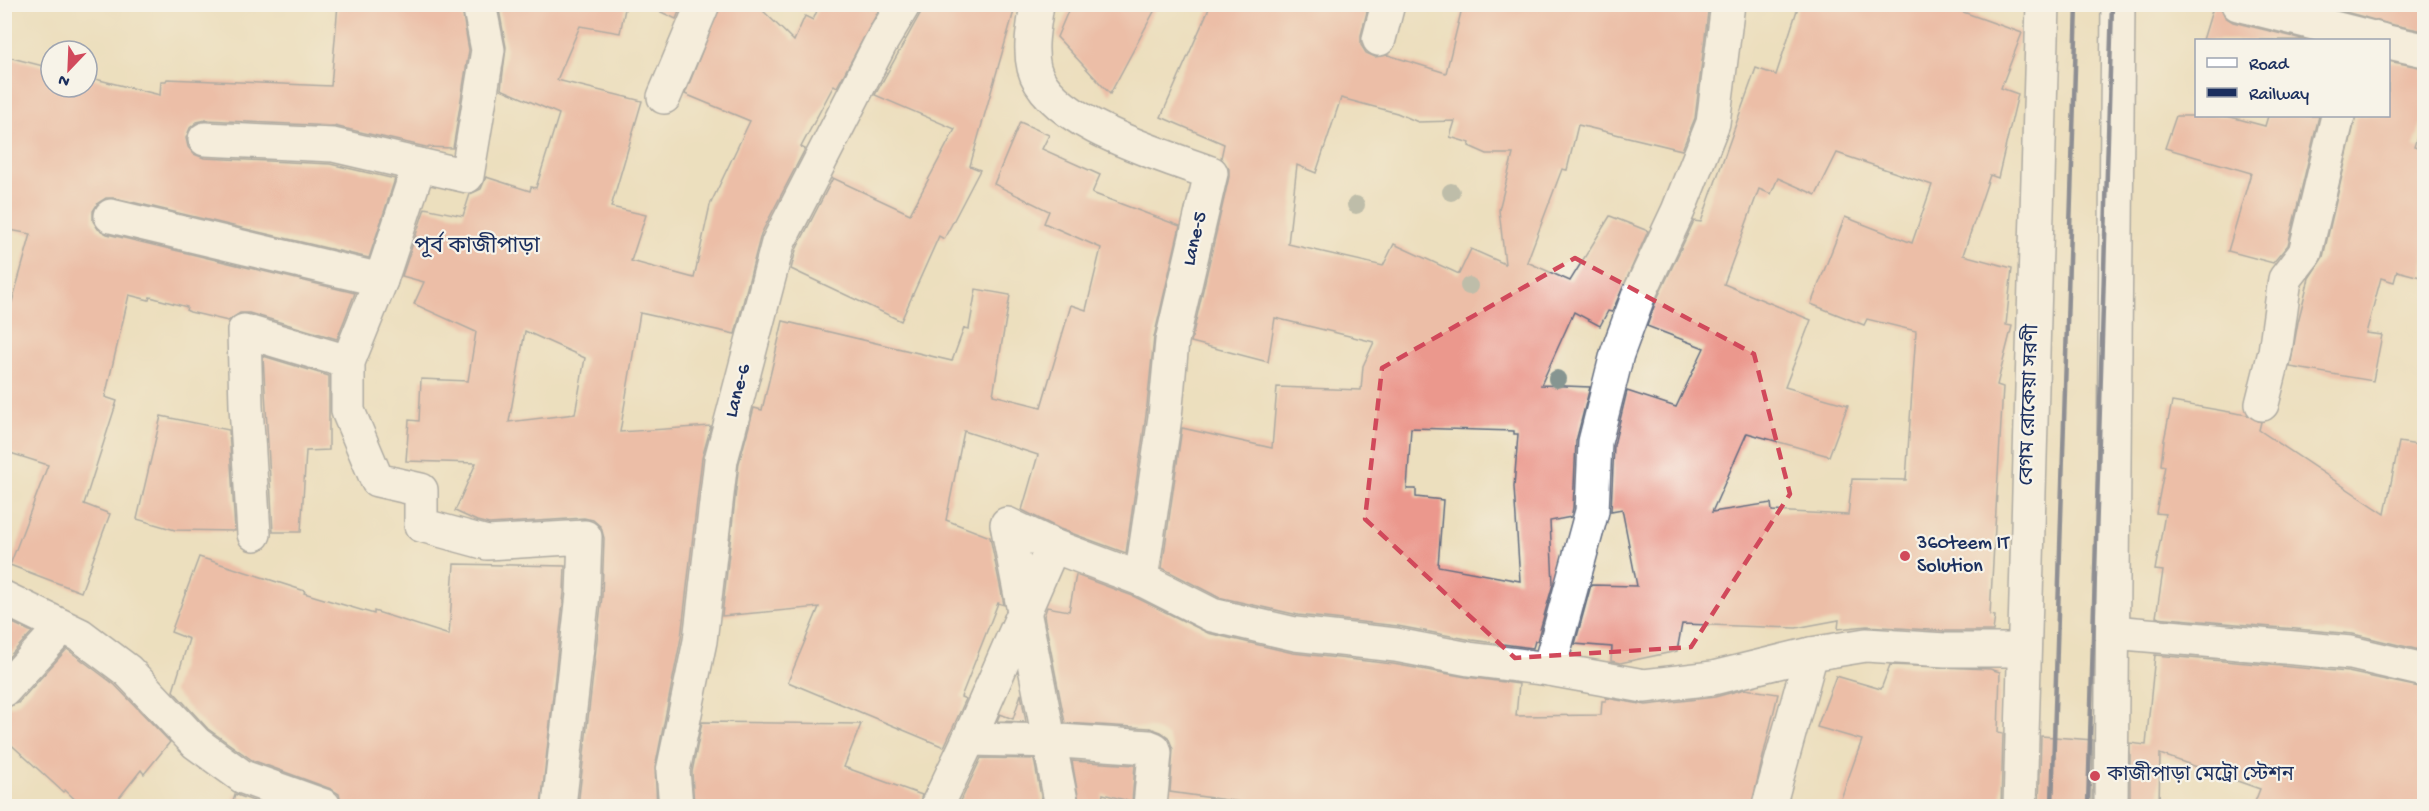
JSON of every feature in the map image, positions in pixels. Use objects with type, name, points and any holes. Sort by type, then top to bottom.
[{"type":"street","points":[[205,139],[333,145],[467,176],[488,50],[479,4]]},
{"type":"street","points":[[664,97],[703,4]]},
{"type":"street","name":"Lane-6","points":[[676,807],[673,771],[700,641],[721,460],[778,243],[880,44],[904,4]]},
{"type":"street","name":"Lane-5","points":[[1037,4],[1031,42],[1034,69],[1044,89],[1076,117],[1123,141],[1211,173],[1172,341],[1165,417],[1141,579]]},
{"type":"street","points":[[1379,39],[1388,4]]},
{"type":"street","points":[[1549,669],[1592,511],[1595,442],[1617,354],[1639,294],[1678,211],[1713,123],[1728,4]]},
{"type":"street","name":"বেগম রোকেয়া সরণী","points":[[2020,807],[2043,4]]},
{"type":"street","points":[[2111,807],[2118,4]]},
{"type":"street","points":[[2238,4],[2364,39]]},
{"type":"street","points":[[2390,42],[2424,50]]},
{"type":"street","points":[[2262,404],[2275,352],[2285,279],[2305,253],[2338,117]]},
{"type":"street","points":[[419,165],[381,280],[348,362],[348,411],[377,480],[421,490],[421,525],[487,543],[585,537],[584,594],[559,807]]},
{"type":"street","points":[[111,216],[381,280]]},
{"type":"street","points":[[254,534],[244,331],[348,362]]},
{"type":"street","points":[[1062,807],[1007,525],[1053,546],[1141,579],[1212,615],[1295,634],[1396,645],[1469,659],[1549,669],[1644,686],[1713,678],[1811,654],[1866,645],[1945,650],[2023,650]]},
{"type":"street","points":[[937,807],[1053,546]]},
{"type":"street","points":[[4,598],[80,635],[128,670],[196,743],[243,777],[324,807]]},
{"type":"street","points":[[4,690],[62,627]]},
{"type":"street","points":[[2113,632],[2351,653],[2424,669]]},
{"type":"street","points":[[1769,807],[1811,654]]},
{"type":"street","points":[[969,739],[1060,741],[1149,747],[1154,749],[1155,753],[1150,807]]},
{"type":"highlighted area","points":[[1575,258],[1754,354],[1790,494],[1691,647],[1515,658],[1365,519],[1382,368]]},
{"type":"building","points":[[338,4],[461,4],[469,50],[453,148],[426,147],[334,126],[206,120],[197,122],[190,128],[186,138],[188,147],[194,154],[204,158],[330,164],[395,179],[369,258],[115,198],[106,198],[98,203],[93,211],[93,221],[98,229],[107,234],[355,293],[337,339],[249,313],[240,313],[228,321],[190,312],[186,310],[187,307],[150,297],[149,300],[129,295],[105,397],[117,401],[84,504],[110,514],[81,592],[10,565],[48,465],[4,451],[4,299],[12,302],[31,234],[4,229],[4,56],[39,65],[39,99],[99,99],[99,80],[160,95],[161,81],[167,79],[331,86]]},
{"type":"building","points":[[498,4],[626,4],[620,33],[580,26],[557,80],[642,101],[611,207],[646,215],[631,261],[694,278],[710,205],[750,121],[685,94],[721,4],[756,4],[794,41],[805,16],[813,20],[820,4],[882,4],[837,87],[834,85],[801,147],[805,149],[761,234],[735,334],[640,313],[620,432],[711,426],[702,458],[681,638],[655,768],[657,807],[578,806],[602,596],[604,538],[601,527],[593,520],[584,518],[489,524],[477,521],[455,511],[476,463],[406,461],[409,420],[419,421],[421,379],[468,381],[476,332],[414,304],[424,282],[402,276],[425,208],[463,216],[470,194],[481,189],[486,177],[530,191],[531,187],[536,188],[559,114],[501,89],[506,47]],"holes":[[[525,331],[585,358],[575,414],[509,422]]]},
{"type":"building","points":[[644,4],[682,4],[676,19]]},
{"type":"building","points":[[923,4],[1016,4],[970,166],[980,170],[944,239],[939,236],[901,321],[791,269],[796,250],[833,178],[910,214],[955,129],[875,95],[920,14]]},
{"type":"building","points":[[1071,4],[1158,4],[1110,94],[1057,37]]},
{"type":"building","points":[[1211,4],[1369,4],[1361,35],[1361,45],[1366,53],[1375,57],[1388,55],[1446,73],[1463,4],[1709,4],[1695,118],[1682,150],[1578,125],[1567,170],[1562,169],[1527,262],[1570,281],[1610,216],[1648,231],[1612,312],[1608,311],[1600,326],[1574,312],[1541,385],[1590,387],[1576,441],[1571,517],[1550,521],[1553,584],[1533,648],[1472,640],[1398,626],[1298,615],[1218,597],[1162,568],[1182,428],[1272,448],[1277,387],[1361,390],[1363,366],[1374,342],[1275,318],[1268,362],[1191,342],[1229,169],[1221,158],[1224,144],[1161,117]],"holes":[[[1341,98],[1397,113],[1418,122],[1455,121],[1450,137],[1470,143],[1469,146],[1487,154],[1513,154],[1499,210],[1505,264],[1471,249],[1459,274],[1394,244],[1383,266],[1288,244],[1297,165],[1316,173]],[[1411,428],[1514,431],[1514,434],[1518,434],[1514,487],[1520,581],[1438,566],[1443,500],[1416,497],[1416,489],[1407,489]]]},
{"type":"building","points":[[1799,4],[1941,4],[2022,33],[2001,88],[2018,94],[1998,178],[1990,175],[1963,255],[2012,268],[2006,325],[2012,326],[1997,385],[2003,387],[1990,615],[1995,616],[1993,631],[1946,631],[1867,626],[1838,629],[1839,620],[1796,628],[1682,624],[1677,651],[1620,663],[1611,661],[1612,647],[1575,644],[1591,585],[1637,586],[1622,509],[1611,511],[1614,445],[1627,391],[1676,407],[1704,348],[1647,326],[1656,301],[1694,221],[1701,222],[1756,68],[1776,75]],"holes":[[[1837,153],[1932,185],[1912,243],[1845,217],[1811,304],[1864,325],[1867,319],[1916,331],[1906,480],[1852,479],[1848,515],[1772,511],[1771,503],[1712,512],[1747,433],[1829,456],[1848,405],[1785,387],[1811,320],[1724,284],[1759,189],[1771,194],[1778,178],[1816,195]]]},
{"type":"building","points":[[2214,4],[2220,4],[2225,17],[2233,22],[2302,39],[2203,39]]},
{"type":"building","points":[[2317,4],[2424,4],[2424,31],[2389,24]]},
{"type":"building","points":[[2390,61],[2424,68],[2424,114],[2414,147],[2424,150],[2424,278],[2397,271],[2394,282],[2381,278],[2366,333],[2382,335],[2373,381],[2290,367],[2309,278],[2323,257],[2356,117],[2390,117]]},
{"type":"building","points":[[2176,116],[2231,117],[2265,126],[2268,117],[2319,117],[2288,245],[2273,263],[2228,251],[2251,173],[2165,148]]},
{"type":"building","points":[[1020,122],[1049,135],[1042,149],[1100,175],[1092,193],[1180,226],[1154,337],[1146,415],[1126,553],[1060,529],[1022,510],[1038,455],[964,431],[946,520],[990,537],[1004,605],[998,603],[961,697],[966,699],[944,747],[788,682],[819,607],[722,616],[739,463],[754,408],[762,410],[783,321],[952,361],[964,328],[969,329],[976,289],[1010,295],[993,395],[1041,407],[1071,305],[1086,310],[1101,248],[1044,223],[1049,211],[994,184]]},
{"type":"building","points":[[263,356],[329,376],[329,450],[306,451],[301,532],[273,532]]},
{"type":"building","points":[[2172,402],[2247,415],[2261,422],[2259,430],[2385,514],[2399,442],[2424,446],[2424,651],[2353,634],[2156,617],[2163,571],[2155,570],[2165,514],[2156,513],[2165,466],[2161,465],[2164,440]]},
{"type":"building","points":[[161,416],[229,430],[235,531],[175,530],[137,519]]},
{"type":"building","points":[[199,557],[305,591],[304,593],[374,614],[374,611],[449,635],[454,564],[565,566],[541,806],[342,807],[339,794],[331,789],[252,760],[208,729],[173,691],[189,639],[171,632]]},
{"type":"building","points":[[1076,575],[1133,596],[1208,633],[1293,653],[1393,664],[1519,684],[1516,716],[1601,715],[1602,701],[1606,701],[1606,698],[1646,705],[1715,697],[1745,689],[1778,694],[1751,807],[1276,807],[1170,792],[1173,749],[1168,737],[1161,732],[1150,728],[1065,723],[1044,616],[1047,607],[1069,611]]},
{"type":"building","points":[[4,619],[32,632],[4,662]]},
{"type":"building","points":[[67,649],[115,685],[170,742],[144,774],[141,770],[112,807],[83,807],[65,790],[63,792],[4,738],[4,708],[18,703]]},
{"type":"building","points":[[2155,655],[2348,672],[2424,688],[2424,807],[2253,807],[2260,789],[2160,754],[2159,807],[2130,807],[2130,743],[2146,745]]},
{"type":"building","points":[[1890,665],[1990,669],[2000,672],[1998,733],[2003,734],[2001,807],[1838,807],[1862,740],[1817,727],[1836,676],[1881,689]]},
{"type":"building","points":[[1021,694],[1026,722],[997,721],[1000,714],[1013,719]]},
{"type":"building","points":[[702,722],[861,724],[844,767],[922,795],[918,807],[694,807],[692,772]]},
{"type":"building","points":[[2041,736],[2093,740],[2092,807],[2039,807]]},
{"type":"building","points":[[981,758],[1034,759],[1043,807],[958,807]]},
{"type":"building","points":[[1072,761],[1135,765],[1132,802],[1103,794],[1101,807],[1080,807]]},
{"type":"building","points":[[235,794],[237,795],[270,807],[231,807]]},
{"type":"railway","points":[[2052,806],[2077,4]]},
{"type":"railway","points":[[2088,806],[2112,4]]},
{"type":"place","name":"360teem IT Solution","points":[[1905,556]]},
{"type":"place","name":"কাজীপাড়া মেট্রো স্টেশন","points":[[2095,776]]},
{"type":"district","name":"পূর্ব কাজীপাড়া","points":[[477,248]]}]
